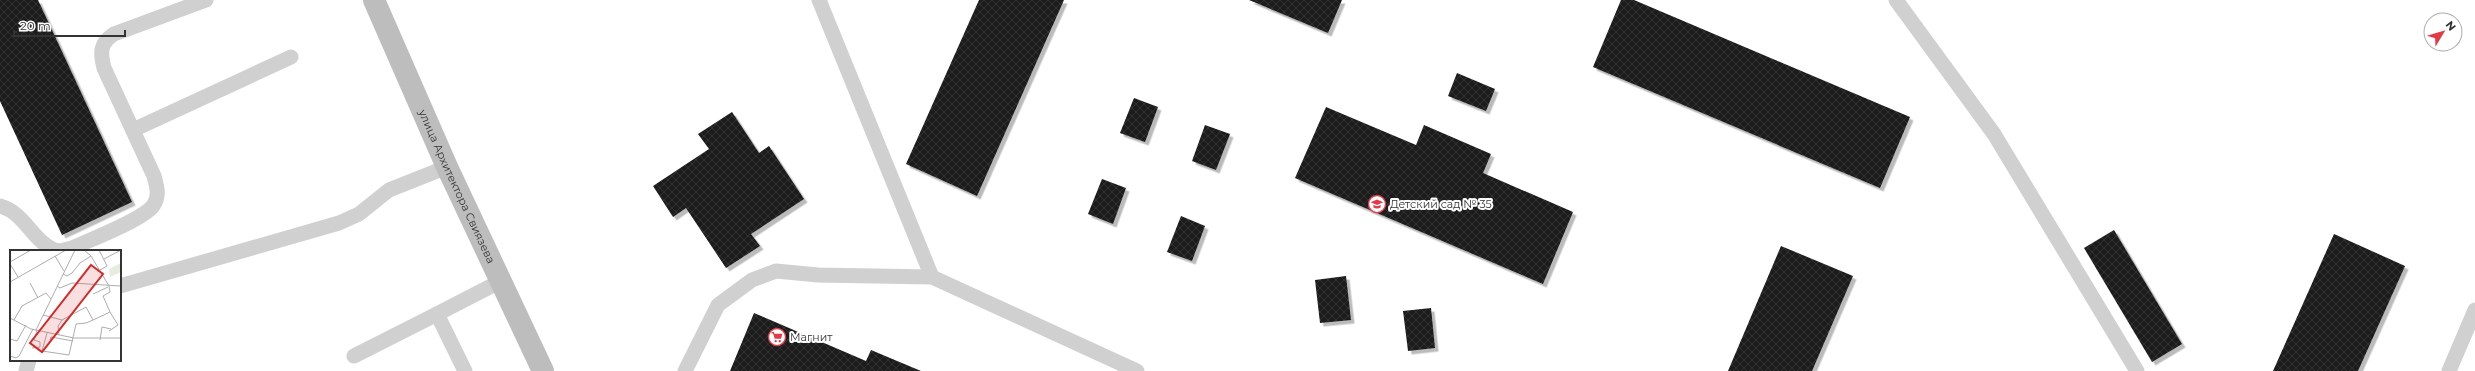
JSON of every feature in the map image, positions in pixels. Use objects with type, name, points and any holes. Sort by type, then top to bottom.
[{"type":"main road","name":"улица Архитектора Свиязева","points":[[374,0],[447,167],[543,371]]},
{"type":"lane","points":[[63,250],[72,248],[138,217],[153,206],[159,192],[154,176],[104,68],[100,52],[105,40],[114,34],[206,0]]},
{"type":"lane","points":[[819,0],[932,277]]},
{"type":"lane","points":[[1896,0],[1994,134],[2137,371]]},
{"type":"lane","points":[[133,130],[291,57]]},
{"type":"lane","points":[[121,286],[340,223],[360,214],[389,190],[447,167]]},
{"type":"lane","points":[[0,206],[10,209],[22,219],[49,249],[54,250]]},
{"type":"lane","points":[[685,371],[718,305],[752,280],[776,271],[818,275],[932,277],[1137,371]]},
{"type":"lane","points":[[354,356],[501,281]]},
{"type":"lane","points":[[2450,371],[2475,310]]},
{"type":"lane","points":[[437,314],[465,371]]},
{"type":"lane","points":[[26,371],[29,361]]},
{"type":"building","points":[[0,0],[38,0],[132,202],[62,235],[0,101]]},
{"type":"building","points":[[979,0],[1064,0],[977,196],[906,164]]},
{"type":"building","points":[[1249,0],[1342,0],[1328,33]]},
{"type":"building","points":[[1621,0],[1634,0],[1910,117],[1880,188],[1593,67]]},
{"type":"building","points":[[1457,73],[1495,89],[1486,111],[1448,96]]},
{"type":"building","points":[[1134,98],[1158,107],[1145,142],[1120,133]]},
{"type":"building","points":[[1326,107],[1416,145],[1424,125],[1491,154],[1483,173],[1573,212],[1543,284],[1295,178]]},
{"type":"building","points":[[732,112],[759,153],[769,146],[804,199],[751,234],[760,246],[726,268],[686,208],[673,217],[653,186],[709,149],[698,134]]},
{"type":"building","points":[[1205,125],[1230,134],[1216,170],[1192,161]]},
{"type":"building","points":[[1102,179],[1126,188],[1113,224],[1088,214]]},
{"type":"building","points":[[1181,216],[1205,226],[1192,261],[1167,252]]},
{"type":"building","points":[[2114,230],[2182,344],[2152,362],[2084,248]]},
{"type":"building","points":[[2334,234],[2405,266],[2358,371],[2273,371]]},
{"type":"building","points":[[1781,246],[1853,276],[1812,371],[1728,371]]},
{"type":"building","points":[[1346,276],[1351,320],[1320,323],[1315,280]]},
{"type":"building","points":[[1431,308],[1435,348],[1408,351],[1403,311]]},
{"type":"building","name":"Магнит","points":[[754,313],[866,361],[871,350],[921,371],[730,371]]},
{"type":"place","name":"Детский сад № 35","points":[[1377,204]]},
{"type":"place","name":"Магнит","points":[[777,337]]}]
